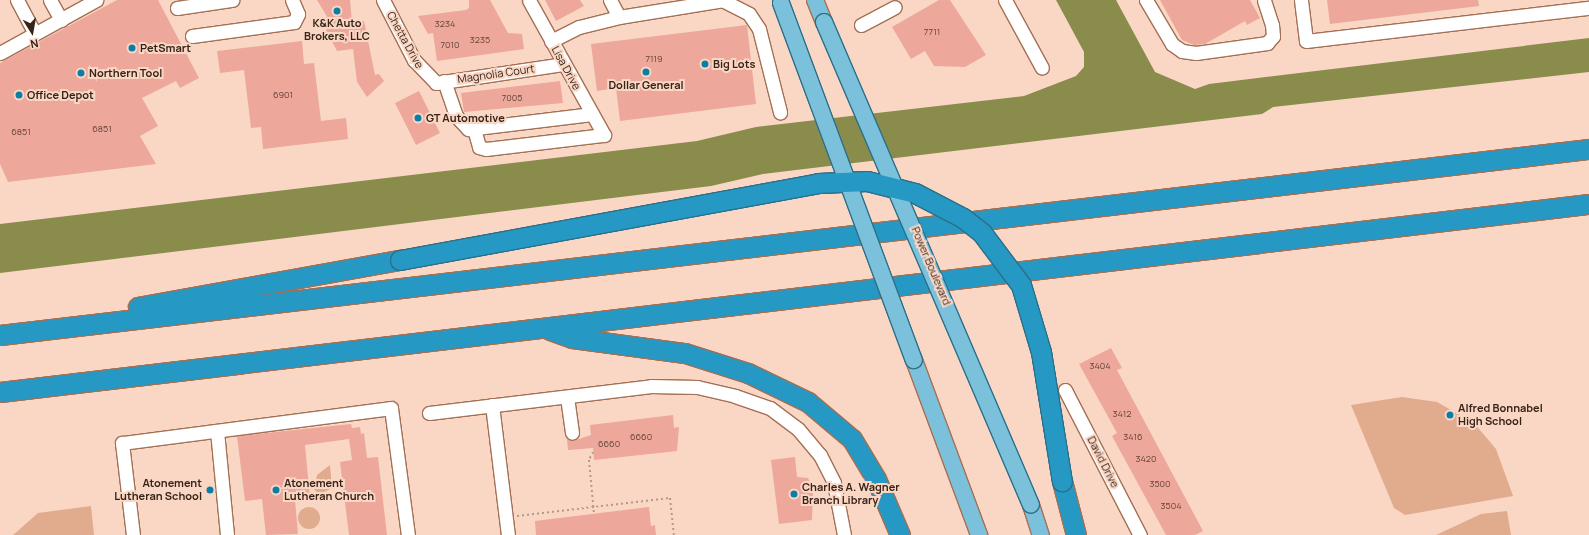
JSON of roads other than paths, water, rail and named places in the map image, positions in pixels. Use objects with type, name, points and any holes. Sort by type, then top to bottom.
[{"type":"highway","points":[[1442,166],[1589,139]]},
{"type":"highway","points":[[0,335],[1589,149]]},
{"type":"highway","points":[[0,332],[818,183],[868,181],[915,193],[963,218],[982,233],[1021,285],[1041,352],[1062,481],[1076,535]]},
{"type":"highway","points":[[0,392],[1589,204]]},
{"type":"highway","points":[[544,328],[572,338],[684,353],[748,373],[808,402],[852,439],[876,479],[900,535]]},
{"type":"main road","name":"Power Boulevard","points":[[815,0],[1031,505],[1041,535]]},
{"type":"main road","points":[[780,2],[979,535]]},
{"type":"street","points":[[17,0],[35,34]]},
{"type":"street","points":[[50,0],[61,20]]},
{"type":"street","points":[[177,8],[232,0]]},
{"type":"street","points":[[192,36],[294,22],[298,14],[292,0]]},
{"type":"street","name":"Chetta Drive","points":[[383,0],[414,60],[430,78]]},
{"type":"street","name":"Lisa Drive","points":[[474,129],[479,146],[486,149],[604,135],[563,64],[529,0]]},
{"type":"street","points":[[610,0],[619,17]]},
{"type":"street","points":[[551,40],[579,27],[619,17],[724,0],[749,14],[759,29],[780,112]]},
{"type":"street","points":[[1005,0],[1042,68]]},
{"type":"street","points":[[1146,0],[1172,44],[1182,51],[1196,53],[1267,43],[1273,36],[1272,25],[1264,0]]},
{"type":"street","points":[[1301,0],[1306,41],[1589,8]]},
{"type":"street","points":[[1,50],[61,20],[91,1]]},
{"type":"street","points":[[861,25],[895,7]]},
{"type":"street","name":"Magnolia Court","points":[[430,78],[436,83],[563,64]]},
{"type":"street","points":[[444,82],[456,116],[468,129],[592,114]]},
{"type":"street","points":[[429,413],[651,386],[696,387],[770,408],[798,429],[820,455],[834,483],[844,535]]},
{"type":"street","name":"David Drive","points":[[1065,390],[1140,535]]},
{"type":"street","points":[[568,397],[572,433]]},
{"type":"street","points":[[492,405],[508,535]]},
{"type":"street","points":[[133,535],[122,443],[391,408],[408,535]]},
{"type":"street","points":[[216,431],[227,535]]},
{"type":"place","name":"K&K Auto Brokers, LLC","points":[[337,11]]},
{"type":"place","name":"PetSmart","points":[[132,48]]},
{"type":"place","name":"Big Lots","points":[[705,64]]},
{"type":"place","name":"Dollar General","points":[[646,72]]},
{"type":"place","name":"Northern Tool","points":[[81,73]]},
{"type":"place","name":"Office Depot","points":[[19,95]]},
{"type":"place","name":"GT Automotive","points":[[418,118]]},
{"type":"place","name":"Alfred Bonnabel High School","points":[[1450,415]]},
{"type":"place","name":"Atonement Lutheran School","points":[[210,490]]},
{"type":"place","name":"Atonement Lutheran Church","points":[[276,490]]},
{"type":"place","name":"Charles A. Wagner Branch Library","points":[[794,494]]}]
